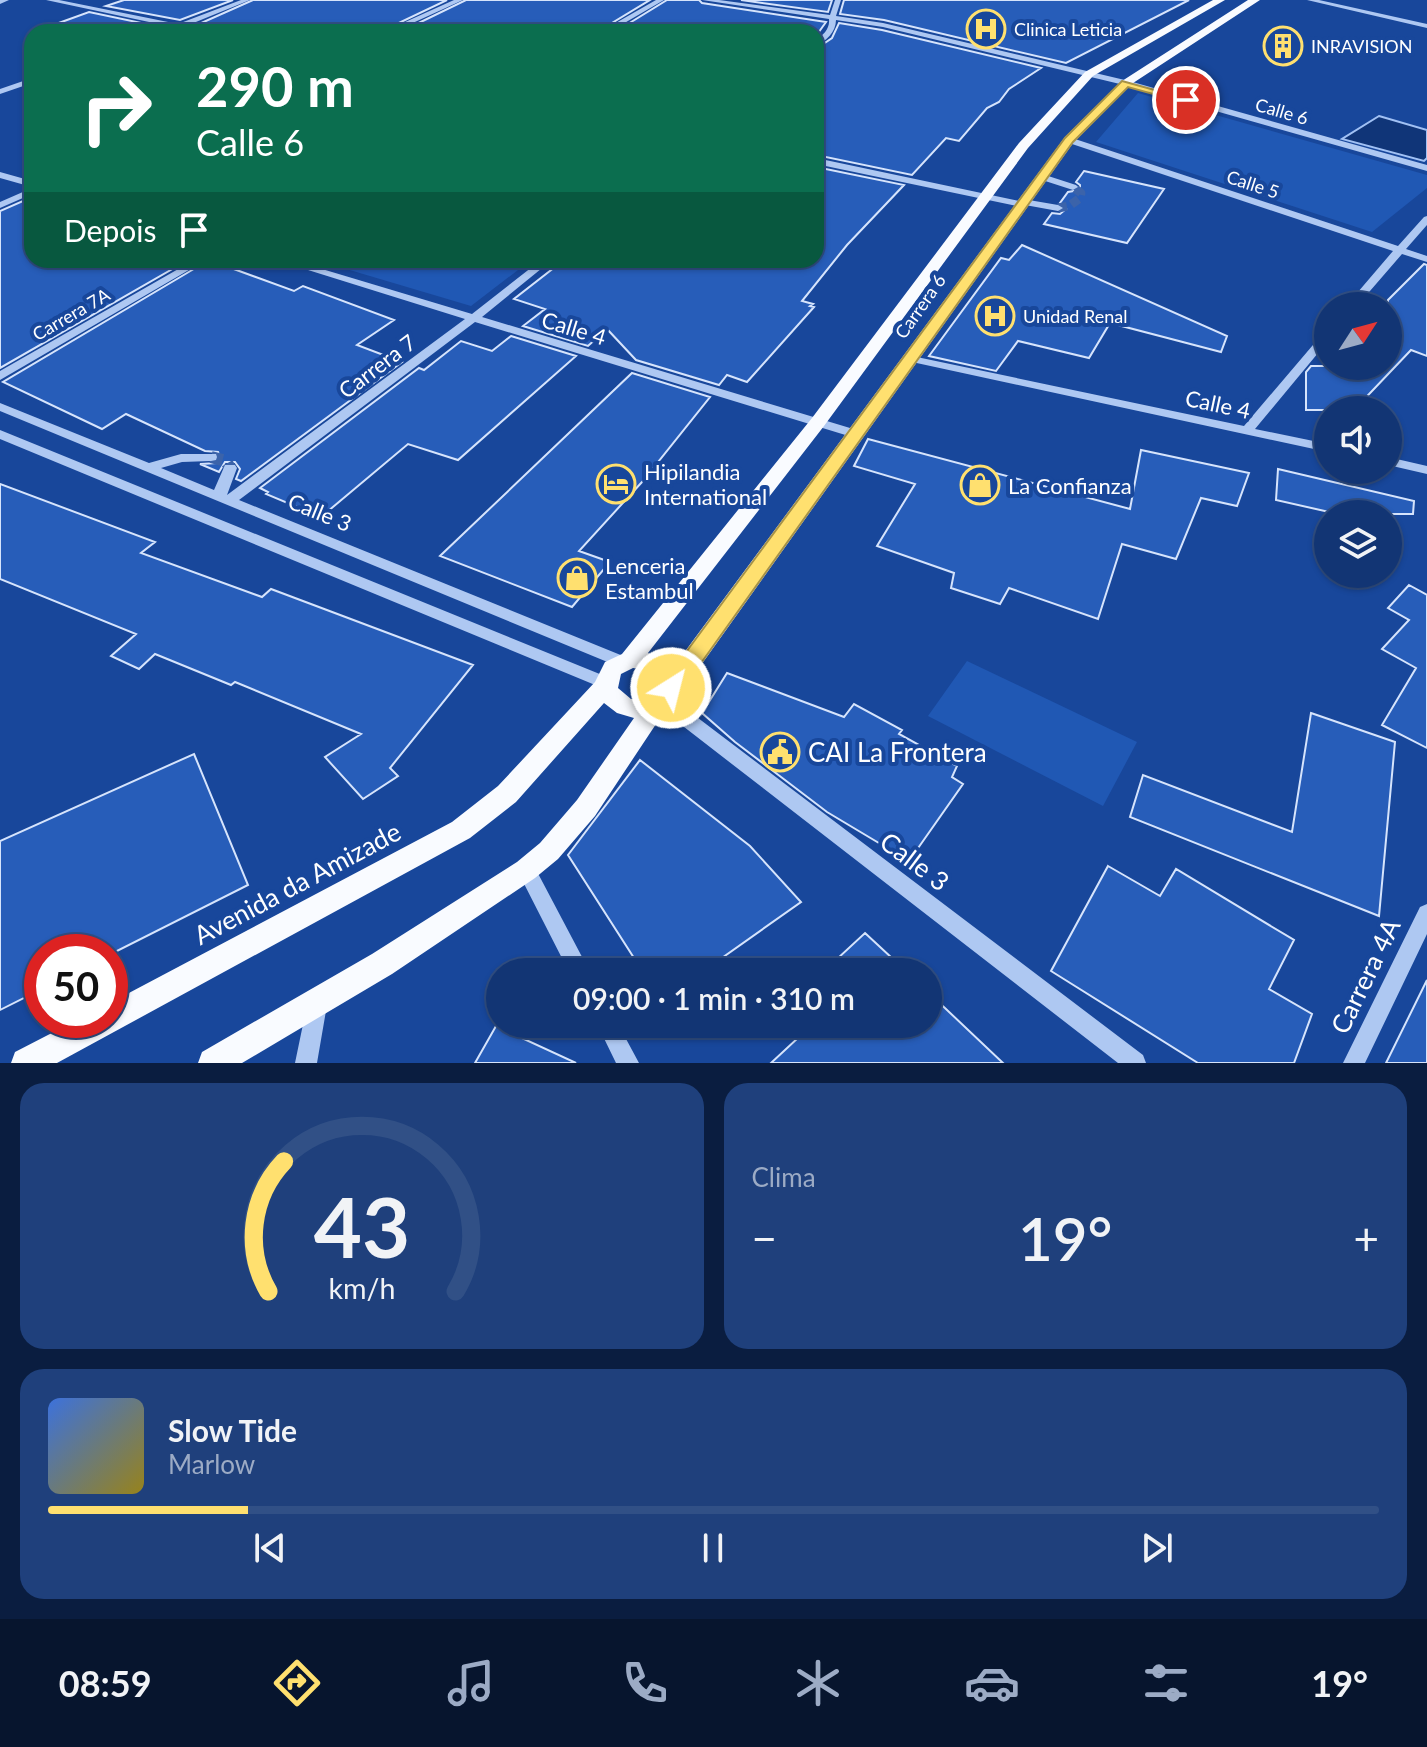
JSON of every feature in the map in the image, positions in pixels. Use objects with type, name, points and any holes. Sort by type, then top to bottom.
[{"type":"main road","name":"Carrera 6","points":[[626,661],[818,422],[1023,146],[1089,74],[1220,0]]},
{"type":"main road","name":"Carrera 6","points":[[526,870],[549,851],[586,808],[1069,140],[1126,83],[1255,0]]},
{"type":"main road","points":[[649,660],[665,667],[672,680],[663,698],[644,709],[622,707],[613,702],[606,684],[608,674],[626,661],[649,660]]},
{"type":"main road","name":"Avenida da Amizade","points":[[128,1010],[461,830],[507,794],[606,684]]},
{"type":"main road","points":[[213,1063],[317,1004],[526,870]]},
{"type":"main road","name":"Avenida da Amizade","points":[[26,1063],[74,1038]]},
{"type":"street","points":[[0,2],[6,0]]},
{"type":"street","points":[[49,0],[169,24]]},
{"type":"street","points":[[184,24],[247,0]]},
{"type":"street","points":[[405,24],[460,0]]},
{"type":"street","points":[[618,24],[661,0]]},
{"type":"street","name":"Calle 6","points":[[705,0],[883,25],[1126,83],[1427,168]]},
{"type":"street","points":[[824,37],[833,24],[838,0]]},
{"type":"street","points":[[1310,0],[1427,26]]},
{"type":"street","points":[[0,92],[24,83]]},
{"type":"street","name":"Calle 5","points":[[1069,140],[1427,259]]},
{"type":"street","points":[[824,163],[988,197],[1058,208]]},
{"type":"street","points":[[0,175],[24,182]]},
{"type":"street","points":[[1042,177],[1073,187]]},
{"type":"street","points":[[0,205],[24,194]]},
{"type":"street","points":[[1363,292],[1427,219]]},
{"type":"street","name":"Carrera 7A","points":[[0,376],[187,268]]},
{"type":"street","name":"Calle 4","points":[[308,268],[856,434]]},
{"type":"street","name":"Carrera 7","points":[[223,499],[474,318],[537,268]]},
{"type":"street","points":[[1247,430],[1314,351]]},
{"type":"street","name":"Calle 4","points":[[912,359],[1314,445]]},
{"type":"street","name":"Calle 3","points":[[0,407],[626,661]]},
{"type":"street","points":[[0,434],[606,684]]},
{"type":"street","points":[[147,468],[181,458],[211,457]]},
{"type":"street","points":[[1402,464],[1427,470]]},
{"type":"street","points":[[223,499],[230,468]]},
{"type":"street","name":"Calle 3","points":[[663,698],[1135,1063]]},
{"type":"street","points":[[526,870],[573,958]]},
{"type":"street","name":"Carrera 4A","points":[[1354,1063],[1427,913]]},
{"type":"street","points":[[306,1063],[317,1004]]},
{"type":"street","points":[[615,1038],[628,1063]]},
{"type":"shaded area","points":[[1138,93],[1427,175],[1427,188],[1372,232],[1096,142]]},
{"type":"shaded area","points":[[1379,116],[1427,130],[1427,158],[1424,161],[1342,139]]},
{"type":"shaded area","points":[[343,268],[521,268],[471,306]]},
{"type":"shaded area","points":[[967,661],[1137,742],[1103,806],[928,716]]},
{"type":"building","points":[[124,0],[233,0],[180,20],[106,6]]},
{"type":"building","points":[[253,0],[447,0],[397,24],[199,24]]},
{"type":"building","points":[[466,0],[650,0],[610,24],[416,24]]},
{"type":"building","points":[[667,0],[699,0],[702,3],[826,22],[824,25],[628,24]]},
{"type":"building","points":[[741,0],[832,0],[828,12]]},
{"type":"building","points":[[844,0],[1189,0],[1066,63],[884,20],[840,14]]},
{"type":"building","points":[[89,12],[146,24],[56,24]]},
{"type":"building","points":[[839,23],[882,30],[1041,68],[987,108],[959,141],[946,138],[912,175],[824,157],[824,44],[832,38]]},
{"type":"building","points":[[824,169],[904,185],[847,245],[802,301],[814,307],[747,382],[727,375],[719,385],[636,360],[607,329],[588,346],[523,326],[545,309],[514,299],[554,268],[824,268]]},
{"type":"building","points":[[1084,171],[1164,189],[1127,243],[1044,224],[1052,213],[1060,214],[1066,209],[1060,203],[1068,192],[1080,190],[1076,182]]},
{"type":"building","points":[[24,200],[24,268],[174,268],[0,368],[0,211]]},
{"type":"building","points":[[1022,245],[1227,336],[1221,352],[1110,323],[1089,358],[1018,341],[996,371],[929,356],[1001,258],[1009,260]]},
{"type":"building","points":[[1424,264],[1427,265],[1427,356],[1411,350],[1402,359],[1402,292],[1396,292]]},
{"type":"building","points":[[195,268],[231,268],[294,291],[303,286],[394,320],[357,345],[402,362],[241,481],[236,479],[240,469],[235,462],[225,462],[219,472],[200,464],[217,463],[220,458],[218,452],[205,451],[126,414],[102,429],[3,382]]},
{"type":"building","points":[[511,336],[576,356],[458,460],[408,444],[321,517],[266,494],[268,492],[260,488],[419,368],[424,370],[461,341],[492,351]]},
{"type":"building","points":[[1314,366],[1314,380],[1382,380],[1367,396],[1314,396],[1314,410],[1306,410],[1306,372]]},
{"type":"building","points":[[632,373],[710,397],[642,482],[579,551],[610,562],[572,607],[440,556]]},
{"type":"building","points":[[868,439],[1130,509],[1141,450],[1249,473],[1237,506],[1201,498],[1176,559],[1122,544],[1098,619],[1009,588],[1000,604],[951,588],[954,573],[877,546],[915,484],[854,466]]},
{"type":"building","points":[[1278,469],[1314,477],[1314,484],[1342,484],[1414,501],[1413,514],[1402,514],[1402,500],[1314,500],[1314,509],[1276,500]]},
{"type":"building","points":[[0,484],[155,542],[141,553],[262,597],[271,589],[473,665],[390,768],[398,776],[363,799],[325,757],[361,734],[235,682],[231,685],[155,654],[139,669],[111,656],[136,634],[0,579]]},
{"type":"building","points":[[1409,585],[1427,595],[1427,748],[1382,725],[1416,668],[1382,649],[1409,620],[1388,608]]},
{"type":"building","points":[[727,673],[844,717],[854,704],[902,730],[899,734],[957,766],[952,777],[963,784],[909,861],[827,812],[702,713]]},
{"type":"building","points":[[1311,713],[1395,742],[1379,916],[1130,817],[1143,775],[1292,832]]},
{"type":"building","points":[[194,754],[248,885],[128,945],[128,934],[24,934],[24,998],[0,1010],[0,841]]},
{"type":"building","points":[[640,760],[750,846],[801,902],[722,958],[634,958],[568,855]]},
{"type":"building","points":[[1108,866],[1160,896],[1176,869],[1294,940],[1269,989],[1312,1014],[1294,1063],[1198,1063],[1051,971]]},
{"type":"building","points":[[865,933],[892,958],[838,958]]},
{"type":"building","points":[[1427,980],[1427,1063],[1386,1063]]},
{"type":"building","points":[[942,1005],[1003,1063],[771,1063],[798,1038],[942,1038]]},
{"type":"building","points":[[489,1038],[522,1038],[576,1063],[475,1063]]},
{"type":"tunnel","points":[[1058,208],[1069,206],[1080,198],[1081,193],[1073,187]]},
{"type":"tunnel","points":[[211,457],[226,461],[230,468]]},
{"type":"place","name":"Clinica Leticia","points":[[986,29]]},
{"type":"place","name":"INRAVISION","points":[[1283,46]]},
{"type":"place","name":"Unidad Renal","points":[[995,316]]},
{"type":"place","name":"Hipilandia International","points":[[616,484]]},
{"type":"place","name":"La Confianza","points":[[980,485]]},
{"type":"place","name":"Lenceria Estambul","points":[[577,578]]},
{"type":"place","name":"CAI La Frontera","points":[[780,752]]},
{"type":"route","points":[[671,688],[1069,140],[1126,83],[1186,100]]}]
